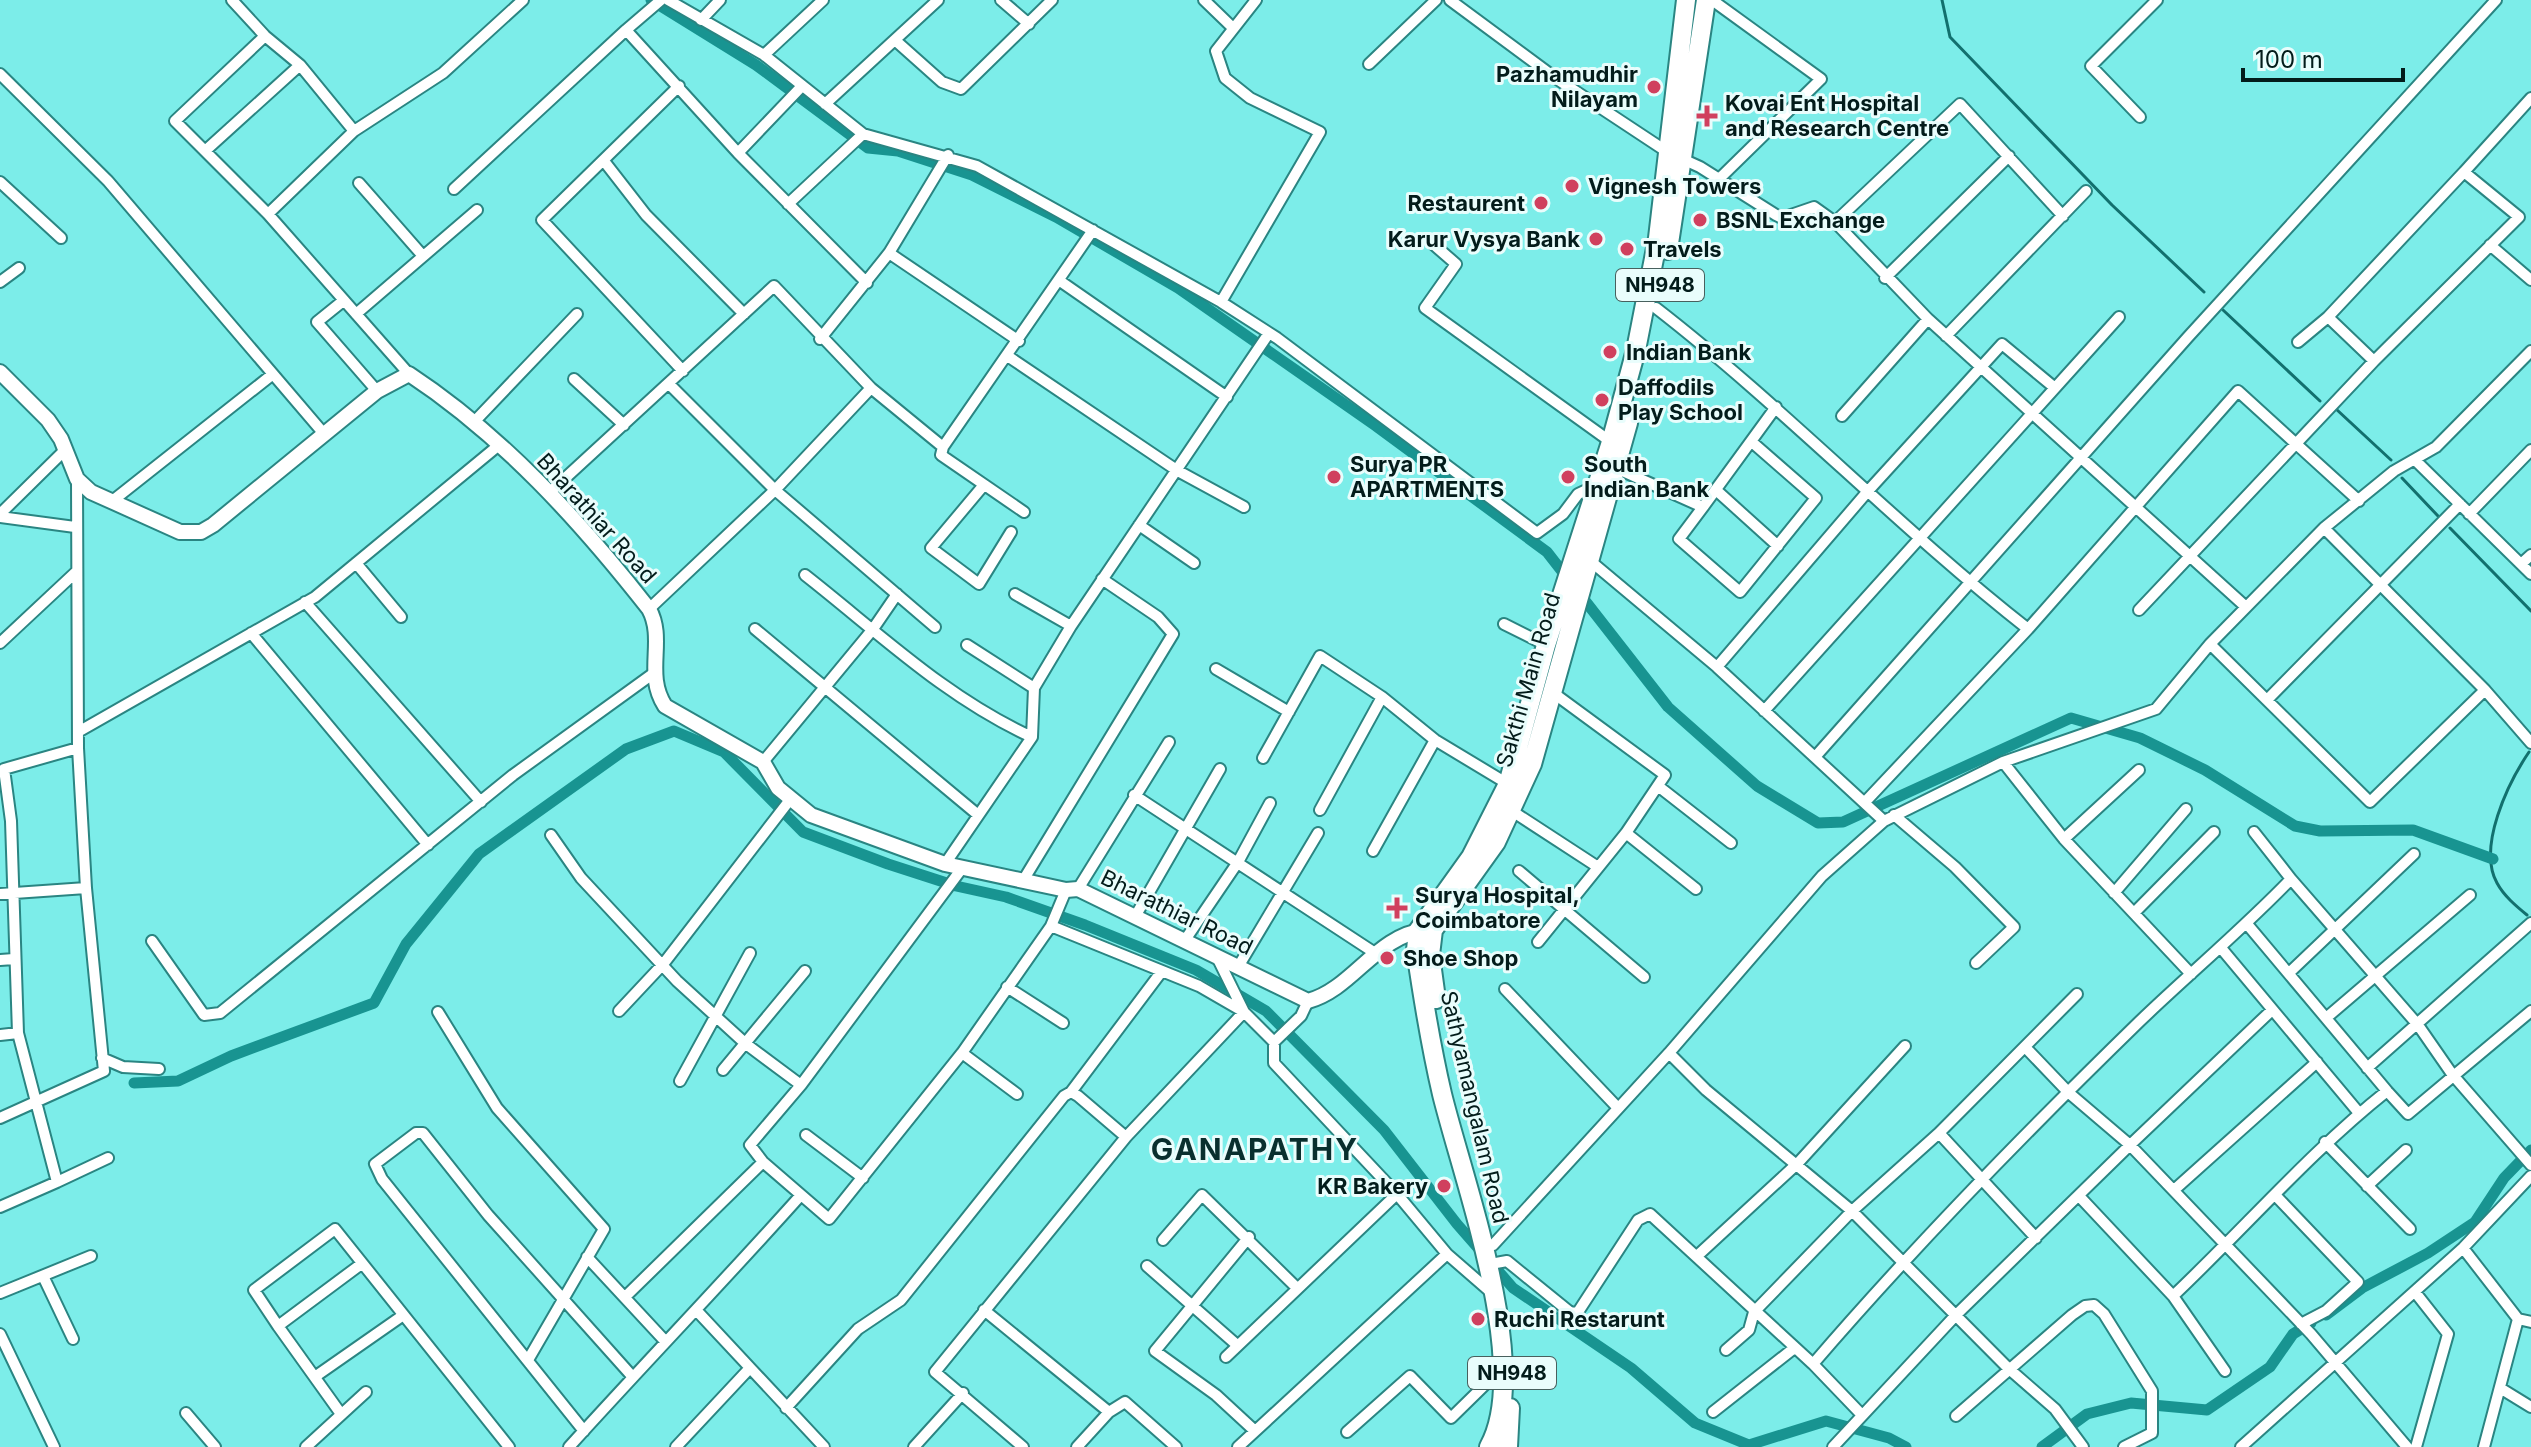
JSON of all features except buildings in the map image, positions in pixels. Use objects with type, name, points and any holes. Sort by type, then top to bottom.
[{"type":"highway","name":"NH948","points":[[1583,558],[1597,485],[1611,442],[1649,287],[1675,156],[1686,0]]},
{"type":"highway","name":"Sakthi Main Road","points":[[1425,930],[1496,842],[1532,764],[1565,610],[1618,469],[1656,308],[1675,156],[1706,0]]},
{"type":"highway","name":"NH948","points":[[1508,1447],[1512,1378],[1495,1274],[1450,1082],[1425,930],[1471,857],[1508,784],[1546,645],[1565,610]]},
{"type":"highway","name":"Sathyamangalam Road","points":[[1425,930],[1416,950],[1442,1094],[1477,1225],[1495,1274],[1501,1369],[1500,1408],[1489,1447]]},
{"type":"main road","points":[[0,372],[48,420],[77,479],[111,502],[161,526],[190,534],[201,532],[377,391],[409,374]]},
{"type":"main road","name":"Bharathiar Road","points":[[409,374],[454,404],[550,492],[649,609],[656,629],[655,690],[665,706],[763,762],[789,801],[811,815],[945,864],[1070,891],[1136,915],[1308,1001]]},
{"type":"main road","points":[[1308,1001],[1328,996],[1375,953],[1425,930]]},
{"type":"street","points":[[232,0],[265,36],[300,65],[354,131]]},
{"type":"street","points":[[268,214],[354,131],[443,73],[523,0]]},
{"type":"street","points":[[454,189],[661,0]]},
{"type":"street","points":[[668,0],[764,55],[863,134],[977,166],[1221,302],[1268,333],[1537,533],[1563,514],[1578,494],[1597,485]]},
{"type":"street","points":[[701,20],[720,0]]},
{"type":"street","points":[[764,55],[823,0]]},
{"type":"street","points":[[825,104],[938,0]]},
{"type":"street","points":[[1001,0],[1029,24]]},
{"type":"street","points":[[896,41],[942,82],[961,89],[1052,0]]},
{"type":"street","points":[[1204,0],[1233,28]]},
{"type":"street","points":[[1221,302],[1320,132],[1250,98],[1225,78],[1216,51],[1256,0]]},
{"type":"street","points":[[1369,64],[1436,0]]},
{"type":"street","points":[[1450,0],[1554,77],[1675,156],[1782,218],[1814,207],[1835,222],[1885,278],[1946,336],[2138,506],[2246,607]]},
{"type":"street","points":[[1712,0],[1821,79],[1719,179]]},
{"type":"street","points":[[2140,117],[2091,66],[2157,0]]},
{"type":"street","points":[[1815,757],[2496,0]]},
{"type":"street","points":[[626,30],[738,153],[867,283]]},
{"type":"street","points":[[265,36],[175,121],[268,214],[409,374]]},
{"type":"street","points":[[205,151],[300,65]]},
{"type":"street","points":[[0,74],[108,181],[325,435]]},
{"type":"street","points":[[679,86],[542,220],[683,371]]},
{"type":"street","points":[[738,153],[802,86]]},
{"type":"street","points":[[2298,342],[2328,317],[2531,98]]},
{"type":"street","points":[[1835,222],[1960,104],[2063,216]]},
{"type":"street","points":[[788,204],[863,134]]},
{"type":"street","points":[[820,339],[889,253],[948,156]]},
{"type":"street","points":[[1885,278],[2009,156]]},
{"type":"street","points":[[604,161],[646,215],[744,314]]},
{"type":"street","points":[[2139,610],[2374,361],[2519,217],[2464,172]]},
{"type":"street","points":[[0,182],[61,238]]},
{"type":"street","points":[[359,183],[423,256]]},
{"type":"street","points":[[1946,336],[2086,191]]},
{"type":"street","points":[[356,314],[477,210]]},
{"type":"street","points":[[1024,512],[941,455],[943,447],[1009,357],[1093,230]]},
{"type":"street","points":[[1433,244],[1456,264],[1425,308],[1611,442]]},
{"type":"street","points":[[2490,245],[2531,280]]},
{"type":"street","points":[[889,253],[1019,341]]},
{"type":"street","points":[[0,282],[19,268]]},
{"type":"street","points":[[1060,281],[1227,397]]},
{"type":"street","points":[[550,492],[774,286],[820,339],[871,388],[943,447]]},
{"type":"street","points":[[343,301],[317,322],[377,391]]},
{"type":"street","points":[[1656,308],[1776,407],[1970,583],[2028,629]]},
{"type":"street","points":[[474,422],[577,314]]},
{"type":"street","points":[[1764,711],[2119,317]]},
{"type":"street","points":[[2328,317],[2374,361]]},
{"type":"street","points":[[1842,416],[1928,319]]},
{"type":"street","points":[[945,864],[1032,737],[1034,688],[1071,626],[1268,333]]},
{"type":"street","points":[[1717,667],[1868,491],[2002,344],[2055,388]]},
{"type":"street","points":[[1495,1274],[1618,1108],[1822,876],[1887,819],[2003,762],[2156,709],[2210,644],[2324,528],[2394,471],[2436,447],[2531,351]]},
{"type":"street","points":[[1009,357],[1178,471],[1244,507]]},
{"type":"street","points":[[111,502],[273,374]]},
{"type":"street","points":[[574,379],[624,425]]},
{"type":"street","points":[[669,384],[775,490],[935,627]]},
{"type":"street","points":[[649,609],[775,490],[871,388]]},
{"type":"street","points":[[1866,801],[2028,629],[2238,391],[2359,501]]},
{"type":"street","points":[[1753,443],[1816,498],[1740,592],[1679,539],[1753,443],[1776,407]]},
{"type":"street","points":[[78,732],[305,602],[499,445]]},
{"type":"street","points":[[0,516],[65,450]]},
{"type":"street","points":[[2469,514],[2531,450]]},
{"type":"street","points":[[2415,460],[2531,574]]},
{"type":"street","points":[[1618,469],[1703,507]]},
{"type":"street","points":[[0,1118],[104,1071],[86,888],[78,748],[77,479]]},
{"type":"street","points":[[983,486],[931,548],[979,584],[1011,532]]},
{"type":"street","points":[[1716,490],[1778,546]]},
{"type":"street","points":[[2267,700],[2460,504]]},
{"type":"street","points":[[0,516],[75,527]]},
{"type":"street","points":[[1139,525],[1194,563]]},
{"type":"street","points":[[2324,528],[2485,690],[2531,743]]},
{"type":"street","points":[[2521,564],[2531,555]]},
{"type":"street","points":[[1583,558],[1717,667],[1887,819],[1955,867],[2014,927],[1976,963]]},
{"type":"street","points":[[356,563],[401,617]]},
{"type":"street","points":[[0,643],[76,572]]},
{"type":"street","points":[[805,575],[928,676],[987,716],[1032,737]]},
{"type":"street","points":[[1024,879],[1173,634],[1158,617],[1102,579]]},
{"type":"street","points":[[763,762],[873,629],[897,594]]},
{"type":"street","points":[[1015,594],[1071,626]]},
{"type":"street","points":[[305,602],[481,802]]},
{"type":"street","points":[[1504,624],[1546,645]]},
{"type":"street","points":[[755,629],[977,814]]},
{"type":"street","points":[[251,633],[428,845]]},
{"type":"street","points":[[2210,644],[2370,802],[2485,690]]},
{"type":"street","points":[[967,645],[1034,688]]},
{"type":"street","points":[[1263,758],[1320,656],[1382,697],[1435,740],[1508,784]]},
{"type":"street","points":[[1216,669],[1289,712]]},
{"type":"street","points":[[152,941],[204,1015],[211,1017],[481,802],[654,673]]},
{"type":"street","points":[[1538,942],[1567,910],[1626,833],[1665,775],[1550,690]]},
{"type":"street","points":[[1320,810],[1382,697]]},
{"type":"street","points":[[1373,851],[1435,740]]},
{"type":"street","points":[[963,868],[801,1085],[750,1145],[763,1162],[829,1219],[962,1053],[1051,925],[1070,891],[1169,742]]},
{"type":"street","points":[[57,1182],[18,1033],[6,894],[2,768],[78,748]]},
{"type":"street","points":[[2003,762],[2064,839],[2191,974]]},
{"type":"street","points":[[1136,915],[1220,769]]},
{"type":"street","points":[[2064,839],[2139,770]]},
{"type":"street","points":[[1658,786],[1731,843]]},
{"type":"street","points":[[1134,795],[1375,953]]},
{"type":"street","points":[[619,1011],[664,963],[789,801]]},
{"type":"street","points":[[1185,940],[1238,862],[1270,803]]},
{"type":"street","points":[[2114,893],[2186,809]]},
{"type":"street","points":[[1512,811],[1598,867]]},
{"type":"street","points":[[2134,913],[2214,832]]},
{"type":"street","points":[[2254,832],[2332,930],[2418,1025],[2452,1074],[2518,1154],[2531,1165]]},
{"type":"street","points":[[1238,967],[1318,833]]},
{"type":"street","points":[[1626,833],[1696,889]]},
{"type":"street","points":[[551,835],[581,878],[664,963],[677,981],[746,1044],[801,1085]]},
{"type":"street","points":[[2290,972],[2414,854]]},
{"type":"street","points":[[1519,871],[1644,977]]},
{"type":"street","points":[[1813,1364],[1902,1260],[2069,1093],[2291,879]]},
{"type":"street","points":[[6,894],[86,888]]},
{"type":"street","points":[[2326,1018],[2376,979],[2470,895]]},
{"type":"street","points":[[2367,1068],[2531,923]]},
{"type":"street","points":[[2247,924],[2408,1114],[2452,1074],[2531,1011]]},
{"type":"street","points":[[1051,925],[1199,986],[1244,1011],[1274,1042],[1274,1063],[1397,1194],[1447,1254],[1495,1274]]},
{"type":"street","points":[[2221,948],[2359,1113]]},
{"type":"street","points":[[680,1081],[750,953]]},
{"type":"street","points":[[1217,957],[1244,1011]]},
{"type":"street","points":[[0,960],[14,959]]},
{"type":"street","points":[[723,1070],[805,971]]},
{"type":"street","points":[[786,1408],[858,1329],[901,1300],[1057,1104],[1071,1092],[1162,971]]},
{"type":"street","points":[[1007,987],[1063,1023]]},
{"type":"street","points":[[1505,989],[1618,1108]]},
{"type":"street","points":[[1726,1350],[1749,1330],[1754,1312],[1852,1211],[1939,1133],[2077,994]]},
{"type":"street","points":[[1274,1042],[1301,1016],[1308,1001]]},
{"type":"street","points":[[1833,1447],[1956,1315],[2272,1010]]},
{"type":"street","points":[[1023,1447],[935,1372],[1126,1137],[1244,1011]]},
{"type":"street","points":[[438,1012],[497,1108],[604,1229],[528,1360]]},
{"type":"street","points":[[0,1035],[18,1033]]},
{"type":"street","points":[[1697,1256],[1798,1163],[1905,1046]]},
{"type":"street","points":[[2025,1047],[2069,1093],[2130,1145],[2227,1245],[2336,1362],[2407,1447]]},
{"type":"street","points":[[962,1053],[1017,1094]]},
{"type":"street","points":[[1669,1053],[1706,1090],[1798,1163],[1852,1211],[2008,1368],[2055,1409],[2082,1447]]},
{"type":"street","points":[[102,1058],[123,1067],[159,1069]]},
{"type":"street","points":[[2174,1190],[2317,1062]]},
{"type":"street","points":[[2173,1296],[2276,1196],[2325,1142],[2387,1091]]},
{"type":"street","points":[[1071,1092],[1126,1137]]},
{"type":"street","points":[[584,1431],[464,1285],[382,1179],[375,1164],[416,1133],[423,1133],[488,1215],[631,1375]]},
{"type":"street","points":[[1939,1133],[2036,1238]]},
{"type":"street","points":[[806,1135],[863,1178]]},
{"type":"street","points":[[2325,1142],[2410,1229]]},
{"type":"street","points":[[2367,1186],[2406,1150]]},
{"type":"street","points":[[0,1207],[108,1158]]},
{"type":"street","points":[[626,1296],[763,1162]]},
{"type":"street","points":[[2241,1447],[2463,1248],[2531,1176]]},
{"type":"street","points":[[1226,1357],[1397,1194]]},
{"type":"street","points":[[569,1447],[631,1375],[697,1311],[801,1195]]},
{"type":"street","points":[[1163,1240],[1202,1195],[1249,1237],[1296,1287]]},
{"type":"street","points":[[2079,1196],[2173,1296],[2225,1371]]},
{"type":"street","points":[[2276,1196],[2358,1282],[2326,1311],[2302,1325]]},
{"type":"street","points":[[1495,1274],[1507,1261],[1571,1313],[1584,1308],[1638,1220],[1650,1214],[1793,1349],[1813,1364],[1861,1414]]},
{"type":"street","points":[[341,1414],[254,1290],[335,1229],[360,1265],[509,1447]]},
{"type":"street","points":[[1249,1237],[1193,1309],[1155,1351],[1216,1395],[1255,1431]]},
{"type":"street","points":[[2463,1248],[2518,1319],[2531,1322]]},
{"type":"street","points":[[1238,1447],[1447,1254]]},
{"type":"street","points":[[0,1293],[91,1256]]},
{"type":"street","points":[[587,1257],[665,1341]]},
{"type":"street","points":[[278,1326],[360,1265]]},
{"type":"street","points":[[1147,1266],[1237,1345]]},
{"type":"street","points":[[43,1276],[73,1339]]},
{"type":"street","points":[[2415,1292],[2448,1334],[2416,1447]]},
{"type":"street","points":[[1956,1416],[2008,1368],[2085,1306],[2094,1305],[2104,1314],[2152,1391],[2152,1433],[2124,1447]]},
{"type":"street","points":[[984,1310],[1109,1412]]},
{"type":"street","points":[[697,1311],[824,1447]]},
{"type":"street","points":[[316,1376],[402,1316]]},
{"type":"street","points":[[2484,1447],[2518,1319]]},
{"type":"street","points":[[0,1334],[54,1447]]},
{"type":"street","points":[[1713,1412],[1793,1349]]},
{"type":"street","points":[[676,1447],[749,1369]]},
{"type":"street","points":[[1347,1432],[1410,1376],[1451,1418],[1501,1369]]},
{"type":"street","points":[[2500,1388],[2531,1407]]},
{"type":"street","points":[[306,1447],[366,1392]]},
{"type":"street","points":[[914,1447],[963,1393]]},
{"type":"street","points":[[1077,1447],[1109,1412],[1125,1402],[1176,1447]]},
{"type":"street","points":[[186,1413],[215,1447]]},
{"type":"waterway","points":[[651,0],[756,65],[868,148],[898,151],[972,175],[1056,217],[1178,288],[1376,426],[1547,552],[1668,707],[1757,786],[1818,823],[1843,822],[2071,718],[2140,738],[2205,770],[2295,826],[2320,831],[2413,830],[2493,859]]},
{"type":"waterway","points":[[1942,0],[1950,37],[2112,205],[2204,292]]},
{"type":"waterway","points":[[2223,310],[2320,401]]},
{"type":"waterway","points":[[2336,409],[2391,460]]},
{"type":"waterway","points":[[2402,478],[2438,516]]},
{"type":"waterway","points":[[2450,528],[2531,611]]},
{"type":"waterway","points":[[134,1083],[178,1081],[231,1056],[374,1003],[406,944],[479,854],[626,749],[674,731],[724,752],[803,832],[888,864],[956,886],[1006,897],[1085,925],[1196,970],[1266,1011],[1384,1130],[1457,1224],[1513,1288],[1631,1368],[1695,1423],[1749,1445],[1826,1421],[1889,1438],[1906,1447]]},
{"type":"waterway","points":[[2527,915],[2497,883],[2491,852],[2504,798],[2529,752]]},
{"type":"waterway","points":[[2326,1315],[2362,1288],[2428,1253],[2475,1222],[2504,1178],[2531,1150]]},
{"type":"waterway","points":[[2042,1447],[2087,1414],[2131,1403],[2207,1410],[2270,1367],[2293,1334],[2311,1323]]},
{"type":"place","name":"Pazhamudhir Nilayam","points":[[1654,87]]},
{"type":"place","name":"Kovai Ent Hospital and Research Centre","points":[[1707,116]]},
{"type":"place","name":"Vignesh Towers","points":[[1572,186]]},
{"type":"place","name":"Restaurent","points":[[1541,203]]},
{"type":"place","name":"BSNL Exchange","points":[[1700,220]]},
{"type":"place","name":"Karur Vysya Bank","points":[[1596,239]]},
{"type":"place","name":"Travels","points":[[1627,249]]},
{"type":"place","name":"Indian Bank","points":[[1610,352]]},
{"type":"place","name":"Daffodils Play School","points":[[1602,400]]},
{"type":"place","name":"Surya PR APARTMENTS","points":[[1334,477]]},
{"type":"place","name":"South Indian Bank","points":[[1568,477]]},
{"type":"place","name":"Surya Hospital, Coimbatore","points":[[1397,908]]},
{"type":"place","name":"Shoe Shop","points":[[1387,958]]},
{"type":"place","name":"KR Bakery","points":[[1444,1186]]},
{"type":"place","name":"Ruchi Restarunt","points":[[1478,1319]]},
{"type":"district","name":"GANAPATHY","points":[[1255,1149]]}]
